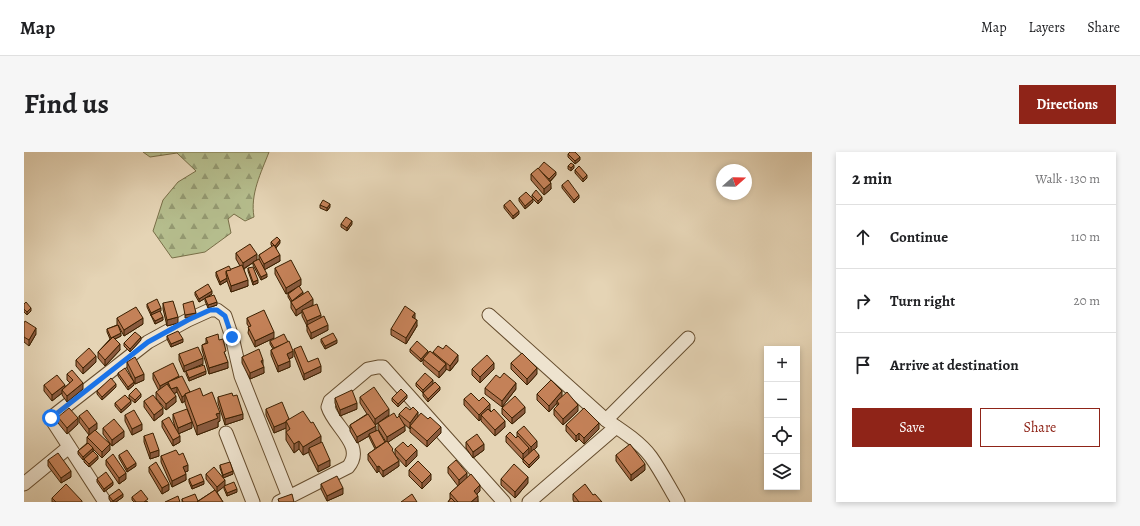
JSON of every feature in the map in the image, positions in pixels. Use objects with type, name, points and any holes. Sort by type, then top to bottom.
[{"type":"street","points":[[105,502],[51,418],[148,342],[188,320],[210,310],[217,310],[225,316],[232,337],[240,376],[284,500],[348,467],[352,462],[354,451],[352,444],[334,419],[328,407],[330,401],[368,369],[383,367],[504,502]]},
{"type":"street","points":[[489,315],[611,423],[623,431],[651,456],[678,502]]},
{"type":"street","points":[[528,502],[611,423],[688,338]]},
{"type":"street","points":[[226,433],[254,502]]},
{"type":"street","points":[[24,484],[69,447]]},
{"type":"green space","points":[[143,152],[269,152],[255,192],[253,208],[254,217],[245,221],[234,214],[228,219],[231,233],[205,252],[172,258],[153,231],[163,200],[178,182],[196,171],[177,153],[150,157]]},
{"type":"building","points":[[570,152],[575,152],[580,157],[575,161],[568,154]]},
{"type":"building","points":[[544,162],[556,172],[549,179],[538,169]]},
{"type":"building","points":[[571,163],[574,165],[571,168],[568,166]]},
{"type":"building","points":[[579,166],[587,175],[583,179],[575,170]]},
{"type":"building","points":[[538,168],[551,183],[544,189],[531,174]]},
{"type":"building","points":[[568,180],[579,195],[574,200],[562,185]]},
{"type":"building","points":[[536,190],[542,197],[538,201],[532,195]]},
{"type":"building","points":[[526,192],[533,199],[525,206],[519,198]]},
{"type":"building","points":[[323,200],[330,204],[327,208],[320,205]]},
{"type":"building","points":[[510,200],[519,211],[513,216],[504,205]]},
{"type":"building","points":[[346,217],[352,221],[347,228],[341,224]]},
{"type":"building","points":[[277,237],[280,240],[275,246],[271,242]]},
{"type":"building","points":[[250,244],[257,254],[243,263],[236,253]]},
{"type":"building","points":[[274,245],[280,255],[264,264],[259,255]]},
{"type":"building","points":[[259,259],[267,274],[261,277],[253,262]]},
{"type":"building","points":[[291,260],[301,279],[286,288],[275,268]]},
{"type":"building","points":[[242,265],[248,280],[231,286],[226,271]]},
{"type":"building","points":[[229,266],[231,270],[226,271],[227,278],[220,282],[216,272]]},
{"type":"building","points":[[253,267],[258,280],[253,282],[248,268]]},
{"type":"building","points":[[208,284],[212,291],[199,299],[195,292]]},
{"type":"building","points":[[299,286],[303,292],[292,301],[288,294]]},
{"type":"building","points":[[308,291],[313,299],[296,310],[291,302]]},
{"type":"building","points":[[214,295],[217,302],[208,305],[205,298]]},
{"type":"building","points":[[157,299],[161,308],[151,313],[147,304]]},
{"type":"building","points":[[173,301],[178,317],[167,320],[163,303]]},
{"type":"building","points":[[193,301],[196,313],[185,315],[183,304]]},
{"type":"building","points":[[26,302],[31,308],[27,312],[24,309],[24,304]]},
{"type":"building","points":[[317,304],[321,315],[307,321],[302,310]]},
{"type":"building","points":[[405,306],[415,313],[412,317],[417,320],[406,338],[391,329]]},
{"type":"building","points":[[136,307],[143,318],[124,330],[117,318]]},
{"type":"building","points":[[264,310],[274,332],[255,341],[248,327],[251,326],[247,318]]},
{"type":"building","points":[[160,311],[163,317],[155,321],[151,315]]},
{"type":"building","points":[[324,316],[328,325],[311,333],[307,325]]},
{"type":"building","points":[[25,321],[36,328],[29,340],[24,337]]},
{"type":"building","points":[[118,325],[121,333],[111,338],[107,329]]},
{"type":"building","points":[[178,331],[183,339],[171,344],[167,336]]},
{"type":"building","points":[[135,332],[141,337],[130,349],[124,343]]},
{"type":"building","points":[[333,333],[337,340],[325,346],[321,339]]},
{"type":"building","points":[[218,334],[219,340],[223,339],[226,351],[224,352],[228,362],[209,368],[202,345],[208,343],[206,338]]},
{"type":"building","points":[[284,334],[288,342],[274,348],[270,341]]},
{"type":"building","points":[[113,337],[120,344],[105,360],[98,352]]},
{"type":"building","points":[[289,341],[293,351],[287,354],[290,361],[278,366],[271,350]]},
{"type":"building","points":[[417,341],[428,351],[421,359],[410,349]]},
{"type":"building","points":[[446,345],[458,355],[450,366],[433,352],[438,346],[443,349]]},
{"type":"building","points":[[301,346],[308,362],[318,358],[321,366],[304,374],[294,349]]},
{"type":"building","points":[[198,347],[203,358],[184,366],[179,354]]},
{"type":"building","points":[[89,348],[96,356],[83,368],[76,360]]},
{"type":"building","points":[[259,349],[263,360],[261,361],[264,367],[250,373],[242,357]]},
{"type":"building","points":[[430,351],[446,364],[439,372],[423,359]]},
{"type":"building","points":[[522,353],[537,368],[527,379],[511,363]]},
{"type":"building","points":[[487,355],[494,363],[480,377],[472,369]]},
{"type":"building","points":[[135,357],[144,374],[135,378],[127,362]]},
{"type":"building","points":[[173,363],[179,376],[160,386],[153,373]]},
{"type":"building","points":[[204,365],[206,371],[189,378],[186,371]]},
{"type":"building","points":[[125,368],[134,382],[128,387],[118,373]]},
{"type":"building","points":[[72,370],[83,383],[67,396],[62,390],[73,380],[67,374]]},
{"type":"building","points":[[425,373],[433,380],[423,390],[416,383]]},
{"type":"building","points":[[504,373],[516,383],[502,401],[485,388],[496,375],[500,378]]},
{"type":"building","points":[[57,375],[65,385],[52,395],[44,385]]},
{"type":"building","points":[[182,376],[190,392],[182,397],[177,387],[171,389],[168,382]]},
{"type":"building","points":[[111,378],[116,384],[102,397],[97,391]]},
{"type":"building","points":[[551,380],[562,391],[549,406],[537,394]]},
{"type":"building","points":[[435,382],[440,387],[428,399],[423,393]]},
{"type":"building","points":[[167,384],[176,396],[166,404],[156,392]]},
{"type":"building","points":[[374,387],[389,409],[375,419],[360,397]]},
{"type":"building","points":[[136,388],[141,394],[135,400],[129,395]]},
{"type":"building","points":[[200,388],[203,396],[212,392],[220,413],[216,414],[218,418],[197,426],[185,394]]},
{"type":"building","points":[[401,389],[407,395],[398,404],[392,398]]},
{"type":"building","points":[[352,390],[357,403],[340,410],[335,398]]},
{"type":"building","points":[[567,392],[578,405],[563,419],[554,409],[559,404],[557,401]]},
{"type":"building","points":[[232,393],[233,396],[237,395],[243,414],[225,419],[218,397]]},
{"type":"building","points":[[471,393],[479,401],[483,397],[490,404],[479,415],[464,399]]},
{"type":"building","points":[[125,395],[131,401],[121,410],[115,403]]},
{"type":"building","points":[[153,395],[163,408],[154,415],[144,401]]},
{"type":"building","points":[[515,396],[525,407],[512,418],[502,408]]},
{"type":"building","points":[[282,402],[289,419],[286,422],[274,427],[266,409]]},
{"type":"building","points":[[406,407],[410,410],[413,407],[418,412],[410,423],[399,414]]},
{"type":"building","points":[[69,408],[78,418],[67,428],[58,417]]},
{"type":"building","points":[[584,408],[599,423],[584,438],[579,433],[576,436],[566,425]]},
{"type":"building","points":[[187,409],[192,422],[178,428],[173,414]]},
{"type":"building","points":[[488,409],[491,412],[494,409],[505,421],[495,430],[481,415]]},
{"type":"building","points":[[87,410],[97,423],[89,429],[79,416]]},
{"type":"building","points":[[134,410],[142,424],[132,429],[125,415]]},
{"type":"building","points":[[303,411],[311,423],[313,422],[321,436],[303,447],[299,441],[294,444],[286,432],[290,429],[286,421]]},
{"type":"building","points":[[394,413],[397,418],[399,416],[405,426],[387,437],[378,423]]},
{"type":"building","points":[[421,413],[428,419],[430,417],[441,427],[427,441],[410,426]]},
{"type":"building","points":[[368,414],[376,426],[357,437],[350,425]]},
{"type":"building","points":[[169,417],[180,436],[173,440],[162,421]]},
{"type":"building","points":[[114,419],[124,431],[112,440],[103,428]]},
{"type":"building","points":[[524,426],[537,441],[531,447],[517,432]]},
{"type":"building","points":[[95,430],[110,444],[102,452],[87,437]]},
{"type":"building","points":[[378,430],[385,442],[376,448],[369,434]]},
{"type":"building","points":[[510,432],[516,438],[518,436],[529,448],[523,454],[506,436]]},
{"type":"building","points":[[153,433],[159,450],[150,453],[144,436]]},
{"type":"building","points":[[477,434],[484,444],[473,452],[466,442]]},
{"type":"building","points":[[387,441],[399,461],[383,471],[379,466],[377,467],[368,454]]},
{"type":"building","points":[[322,442],[330,460],[318,466],[309,448]]},
{"type":"building","points":[[403,442],[408,447],[411,444],[417,450],[406,461],[395,449]]},
{"type":"building","points":[[88,443],[93,448],[83,457],[78,451]]},
{"type":"building","points":[[630,444],[645,464],[631,475],[616,455]]},
{"type":"building","points":[[534,449],[539,455],[529,465],[523,459]]},
{"type":"building","points":[[127,450],[136,463],[127,469],[119,455]]},
{"type":"building","points":[[176,450],[179,455],[183,453],[188,465],[183,467],[186,474],[172,481],[161,456]]},
{"type":"building","points":[[93,451],[98,456],[89,464],[84,459]]},
{"type":"building","points":[[58,453],[71,471],[61,478],[48,460]]},
{"type":"building","points":[[113,454],[126,473],[119,478],[106,460]]},
{"type":"building","points":[[456,460],[467,473],[459,480],[448,467]]},
{"type":"building","points":[[418,461],[431,474],[422,483],[409,470]]},
{"type":"building","points":[[156,462],[169,484],[162,488],[149,467]]},
{"type":"building","points":[[230,462],[233,471],[223,475],[220,465]]},
{"type":"building","points":[[514,464],[528,477],[515,492],[501,479]]},
{"type":"building","points":[[214,467],[225,480],[217,487],[206,474]]},
{"type":"building","points":[[106,472],[113,482],[104,489],[97,479]]},
{"type":"building","points":[[201,474],[204,481],[192,486],[189,479]]},
{"type":"building","points":[[471,474],[480,485],[474,491],[478,496],[471,502],[458,502],[450,493]]},
{"type":"building","points":[[337,476],[343,488],[327,496],[321,484]]},
{"type":"building","points":[[234,482],[237,489],[227,493],[224,486]]},
{"type":"building","points":[[66,484],[82,502],[56,502],[52,498]]},
{"type":"building","points":[[585,484],[593,495],[595,494],[602,502],[579,502],[573,494]]},
{"type":"building","points":[[119,489],[123,494],[113,501],[109,496]]},
{"type":"building","points":[[141,490],[148,499],[144,502],[136,502],[132,497]]},
{"type":"building","points":[[215,490],[223,502],[197,502]]},
{"type":"building","points":[[195,494],[198,501],[197,502],[183,502],[182,499]]},
{"type":"building","points":[[292,494],[294,502],[279,502],[278,499]]},
{"type":"building","points":[[412,494],[417,502],[401,502]]},
{"type":"building","points":[[178,496],[180,502],[165,502]]},
{"type":"building","points":[[451,498],[455,502],[448,502]]},
{"type":"route","points":[[51,418],[148,342],[188,320],[210,310],[217,310],[225,316],[232,337]]}]
